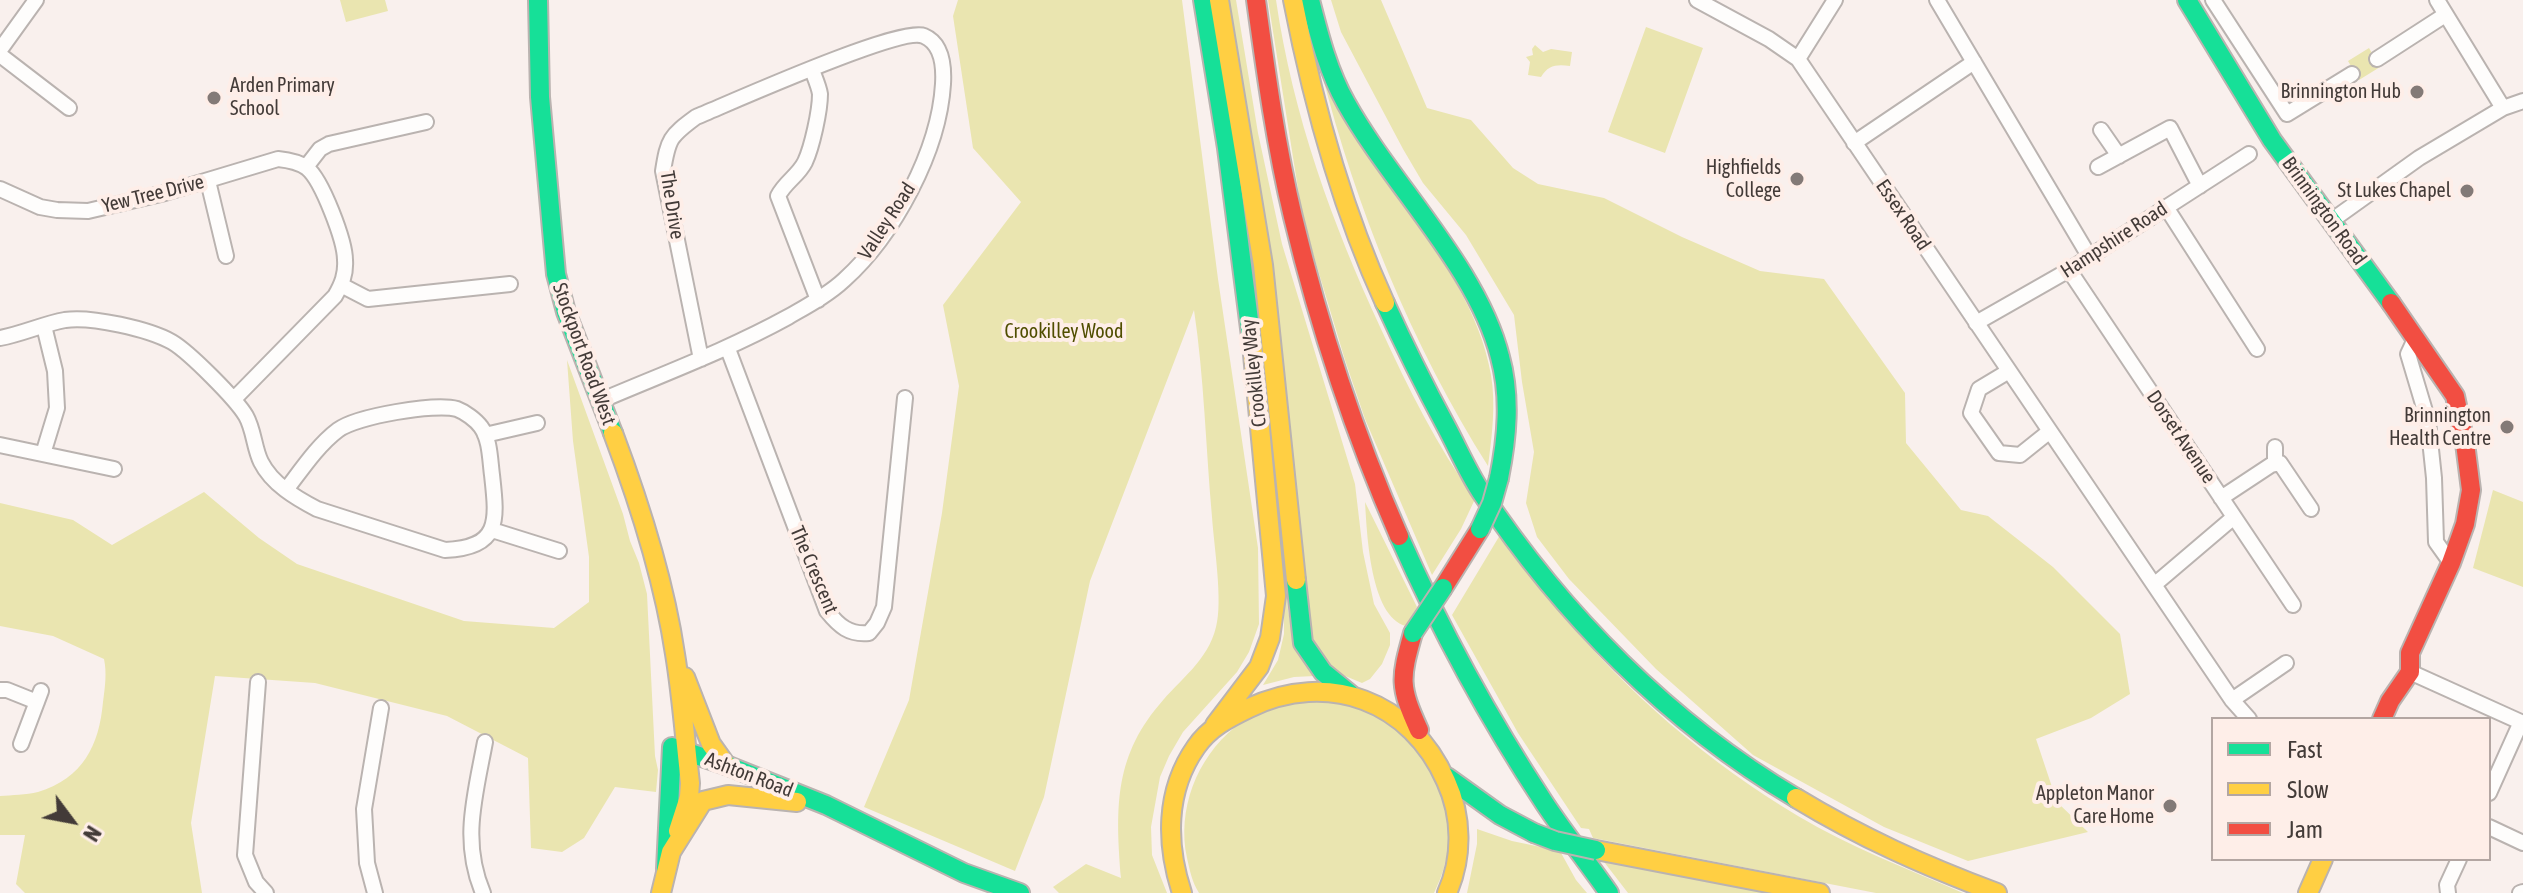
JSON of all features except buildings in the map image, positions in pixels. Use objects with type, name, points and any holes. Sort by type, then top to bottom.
[{"type":"main road","name":"Stockport Road West","points":[[538,0],[540,97],[556,274],[566,312],[626,468],[649,541],[675,652],[680,757],[689,797],[668,860],[661,893]]},
{"type":"main road","name":"Crookilley Way","points":[[1182,893],[1170,853],[1175,788],[1185,765],[1261,667],[1274,625],[1276,596],[1237,216],[1203,0]]},
{"type":"main road","name":"Crookilley Way","points":[[1219,0],[1234,80],[1274,351],[1303,643],[1324,674],[1350,694]]},
{"type":"main road","points":[[1256,0],[1269,93],[1293,217],[1345,402],[1377,486],[1421,586],[1495,725],[1546,806],[1609,893]]},
{"type":"main road","points":[[1293,0],[1307,68],[1348,215],[1406,352],[1482,492],[1534,564],[1592,634],[1663,702],[1739,763],[1862,837],[1997,893]]},
{"type":"main road","points":[[1310,0],[1324,53],[1345,102],[1474,296],[1496,343],[1505,389],[1507,429],[1492,503],[1480,529],[1413,633],[1402,671],[1405,700],[1425,742],[1447,777],[1455,803],[1459,838],[1449,891]]},
{"type":"main road","name":"Brinnington Road","points":[[2187,0],[2272,140],[2416,337],[2455,396],[2471,490],[2465,524],[2451,563],[2410,653],[2410,672]]},
{"type":"main road","name":"Stockport Road West","points":[[675,652],[711,744],[726,765]]},
{"type":"main road","points":[[2383,717],[2410,672]]},
{"type":"main road","points":[[1212,729],[1252,704],[1278,694],[1317,690],[1350,694],[1381,706],[1401,719],[1425,742]]},
{"type":"main road","name":"Ashton Road","points":[[680,757],[726,765],[826,805],[964,873],[1022,893]]},
{"type":"main road","name":"Ashton Road","points":[[680,757],[790,801]]},
{"type":"main road","points":[[1447,777],[1516,826],[1555,841],[1820,893]]},
{"type":"main road","name":"Ashton Road","points":[[668,860],[703,801],[728,795],[826,805]]},
{"type":"main road","points":[[2308,893],[2322,861]]},
{"type":"street","points":[[36,0],[0,52],[69,108]]},
{"type":"street","points":[[1697,0],[1769,39],[1798,59],[1835,0]]},
{"type":"street","points":[[1937,0],[2089,256]]},
{"type":"street","points":[[2213,0],[2287,114],[2352,74]]},
{"type":"street","points":[[2437,0],[2503,108]]},
{"type":"street","points":[[2377,59],[2445,15]]},
{"type":"street","name":"The Drive","points":[[701,359],[663,171],[667,144],[677,131],[696,117],[861,48],[908,35],[924,36],[936,47]]},
{"type":"street","name":"Valley Road","points":[[701,359],[728,349],[818,300],[843,282],[870,254],[927,157],[942,104],[944,63],[936,47]]},
{"type":"street","name":"Essex Road","points":[[1798,59],[2232,700],[2247,717]]},
{"type":"street","points":[[1854,143],[1974,62]]},
{"type":"street","points":[[812,70],[820,93],[806,161],[778,196],[818,300]]},
{"type":"street","points":[[2331,221],[2419,158],[2503,108],[2523,101]]},
{"type":"street","points":[[234,399],[335,296],[341,285],[345,269],[344,248],[319,184],[306,167],[320,149],[329,144],[426,122]]},
{"type":"street","points":[[2098,167],[2170,128],[2200,186]]},
{"type":"street","points":[[2101,130],[2119,156]]},
{"type":"street","name":"Hampshire Road","points":[[1976,323],[2069,270],[2249,154]]},
{"type":"street","name":"Yew Tree Drive","points":[[0,189],[40,207],[88,211],[208,181],[278,159],[306,167]]},
{"type":"street","points":[[208,181],[226,256]]},
{"type":"street","points":[[2166,207],[2257,349]]},
{"type":"street","name":"Dorset Avenue","points":[[2069,270],[2293,605]]},
{"type":"street","points":[[341,285],[368,299],[510,284]]},
{"type":"street","points":[[0,338],[68,320],[127,324],[173,342],[234,399],[247,417],[261,461],[270,475],[286,490],[317,509],[445,550],[465,549],[484,540],[492,530],[496,510],[482,427],[460,410],[440,407],[352,422],[338,430],[286,490]]},
{"type":"street","points":[[43,454],[57,408],[55,371],[44,326]]},
{"type":"street","points":[[2416,337],[2408,354],[2428,421],[2436,542],[2451,563]]},
{"type":"street","name":"The Crescent","points":[[728,349],[827,611],[838,625],[856,634],[869,633],[884,607],[905,398]]},
{"type":"street","points":[[600,401],[701,359]]},
{"type":"street","points":[[2009,371],[1979,389],[1971,413],[1999,453],[2020,455],[2050,431]]},
{"type":"street","points":[[485,435],[537,423]]},
{"type":"street","points":[[0,445],[114,469]]},
{"type":"street","points":[[2275,447],[2275,463]]},
{"type":"street","points":[[2221,498],[2275,463],[2280,463],[2311,509]]},
{"type":"street","points":[[2154,585],[2234,517]]},
{"type":"street","points":[[492,530],[559,551]]},
{"type":"street","points":[[2232,700],[2286,663]]},
{"type":"street","points":[[2410,672],[2522,723],[2491,789]]},
{"type":"street","points":[[258,682],[245,855],[256,882],[266,893]]},
{"type":"street","points":[[0,690],[39,697],[21,744]]},
{"type":"street","points":[[375,893],[367,863],[364,809],[381,708]]},
{"type":"street","points":[[483,893],[475,873],[470,823],[485,742]]},
{"type":"street","points":[[2491,828],[2523,843]]},
{"type":"street","points":[[2448,893],[2447,885],[2458,861]]},
{"type":"green space","points":[[340,0],[385,0],[388,11],[346,22]]},
{"type":"green space","name":"Crookilley Wood","points":[[958,0],[1182,0],[1218,279],[1258,548],[1259,624],[1249,652],[1237,672],[1183,732],[1160,777],[1151,827],[1152,855],[1167,893],[1059,893],[1053,887],[1086,864],[1121,878],[1118,831],[1125,766],[1144,725],[1200,660],[1216,627],[1219,603],[1217,573],[1194,310],[1090,581],[1044,797],[1015,871],[864,807],[909,700],[942,513],[959,386],[943,305],[1021,202],[973,148],[953,16]]},
{"type":"green space","points":[[1228,0],[1236,0],[1258,133],[1282,244],[1355,484],[1363,552],[1374,604],[1390,633],[1390,645],[1382,664],[1370,679],[1362,683],[1338,673],[1314,649]]},
{"type":"green space","points":[[1268,0],[1276,0],[1283,43],[1304,127],[1346,249],[1413,395],[1475,499],[1461,529],[1432,575],[1365,419],[1303,220]]},
{"type":"green space","points":[[1331,0],[1381,0],[1427,108],[1471,120],[1513,168],[1538,184],[1604,198],[1760,271],[1824,279],[1905,393],[1906,443],[1961,510],[1988,516],[2053,567],[2120,634],[2130,694],[2091,718],[2036,739],[2057,802],[2088,832],[1968,861],[1884,827],[1753,755],[1656,669],[1569,579],[1537,537],[1526,503],[1534,452],[1514,315],[1466,235],[1423,183],[1403,149],[1341,32]]},
{"type":"green space","points":[[1646,27],[1703,48],[1665,153],[1608,132]]},
{"type":"green space","points":[[1535,45],[1543,52],[1551,49],[1572,52],[1570,66],[1553,66],[1541,77],[1528,75],[1530,62],[1526,57],[1533,55]]},
{"type":"green space","points":[[2369,48],[2380,67],[2359,80],[2348,61]]},
{"type":"green space","points":[[1321,70],[1446,265],[1469,307],[1486,351],[1491,375],[1493,420],[1488,466],[1435,373],[1389,275],[1351,174]]},
{"type":"green space","points":[[567,360],[623,514],[647,594],[658,770],[656,792],[615,787],[584,838],[562,852],[531,848],[528,758],[447,716],[315,683],[215,676],[191,823],[202,893],[25,893],[16,884],[25,835],[0,835],[0,796],[38,792],[54,786],[77,769],[93,746],[97,733],[105,670],[104,659],[53,636],[0,626],[0,503],[73,520],[112,545],[204,492],[259,538],[297,564],[464,621],[554,628],[589,602],[589,557],[573,441]]},
{"type":"green space","points":[[2493,490],[2523,502],[2523,587],[2473,568]]},
{"type":"green space","points":[[1365,502],[1417,607],[1406,626],[1394,619],[1378,591],[1369,552]]},
{"type":"green space","points":[[1500,535],[1586,642],[1641,698],[1701,749],[1765,795],[1838,838],[1963,893],[1876,893],[1593,838],[1589,829],[1581,828],[1518,733],[1452,615]]},
{"type":"green space","points":[[1284,553],[1294,643],[1315,676],[1294,677],[1263,685],[1278,660],[1284,634]]},
{"type":"green space","points":[[1315,698],[1353,703],[1385,718],[1408,736],[1426,757],[1439,782],[1447,809],[1449,837],[1445,865],[1434,893],[1199,893],[1187,858],[1185,822],[1200,770],[1221,740],[1253,715],[1273,707]]},
{"type":"green space","points":[[1477,829],[1512,841],[1560,851],[1587,893],[1467,893]]},
{"type":"green space","points":[[1601,858],[1781,893],[1628,893]]},
{"type":"traffic: fast","points":[[538,0],[540,97],[556,274],[566,312],[613,433]]},
{"type":"traffic: fast","points":[[1203,0],[1227,148],[1252,344]]},
{"type":"traffic: fast","points":[[1310,0],[1329,66],[1346,103],[1453,259],[1489,324],[1500,357],[1507,402],[1499,478]]},
{"type":"traffic: fast","points":[[2187,0],[2272,140],[2391,303]]},
{"type":"traffic: fast","points":[[1385,303],[1476,484],[1547,581],[1621,663],[1662,700],[1705,736],[1796,798]]},
{"type":"traffic: fast","points":[[1480,529],[1499,478]]},
{"type":"traffic: fast","points":[[1399,536],[1448,639],[1504,739],[1609,893]]},
{"type":"traffic: fast","points":[[1296,580],[1303,643],[1323,672],[1350,694]]},
{"type":"traffic: fast","points":[[1413,633],[1443,588]]},
{"type":"traffic: fast","points":[[666,869],[672,747],[826,805],[964,873],[1020,893]]},
{"type":"traffic: fast","points":[[1447,777],[1500,815],[1534,833]]},
{"type":"traffic: fast","points":[[1534,833],[1596,850]]},
{"type":"traffic: slow","points":[[1219,0],[1263,265],[1296,580]]},
{"type":"traffic: slow","points":[[1293,0],[1330,154],[1355,230],[1385,303]]},
{"type":"traffic: slow","points":[[1215,725],[1259,667],[1270,638],[1276,596],[1252,344]]},
{"type":"traffic: slow","points":[[613,433],[650,542],[675,654],[690,783],[689,797],[678,831]]},
{"type":"traffic: slow","points":[[685,677],[711,744],[726,765]]},
{"type":"traffic: slow","points":[[1182,893],[1173,856],[1171,818],[1178,781],[1196,747],[1213,729],[1249,708],[1279,697],[1308,692],[1337,693],[1364,700],[1412,730],[1431,753],[1446,781],[1458,822],[1456,865],[1447,893]]},
{"type":"traffic: slow","points":[[661,893],[671,852],[703,801],[728,795],[797,802]]},
{"type":"traffic: slow","points":[[1796,798],[1894,850],[1997,893]]},
{"type":"traffic: slow","points":[[1596,850],[1820,893]]},
{"type":"traffic: slow","points":[[2308,893],[2322,861]]},
{"type":"traffic: jam","points":[[1256,0],[1276,136],[1303,258],[1353,419],[1399,536]]},
{"type":"traffic: jam","points":[[2383,717],[2410,672],[2410,653],[2451,563],[2465,524],[2471,490],[2455,396],[2391,303]]},
{"type":"traffic: jam","points":[[1443,588],[1480,529]]},
{"type":"traffic: jam","points":[[1413,633],[1404,682],[1408,703],[1419,730]]},
{"type":"place","name":"Brinnington Hub","points":[[2417,92]]},
{"type":"place","name":"Arden Primary School","points":[[214,98]]},
{"type":"place","name":"Highfields College","points":[[1797,179]]},
{"type":"place","name":"St Lukes Chapel","points":[[2467,191]]},
{"type":"place","name":"Brinnington Health Centre","points":[[2507,427]]},
{"type":"place","name":"Appleton Manor Care Home","points":[[2170,806]]}]
